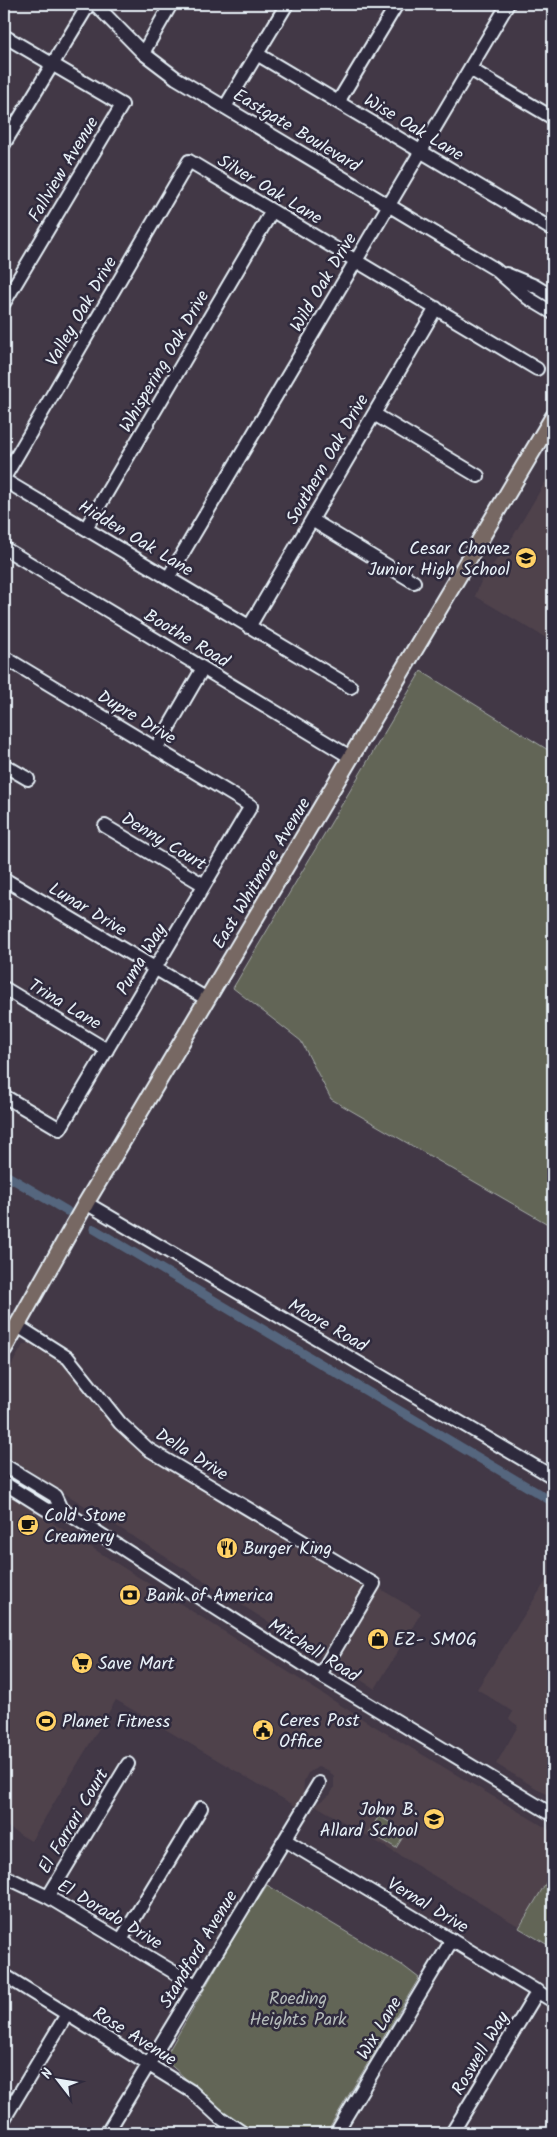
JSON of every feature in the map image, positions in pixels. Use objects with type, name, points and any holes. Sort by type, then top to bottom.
[{"type":"main road","name":"East Whitmore Avenue","points":[[4,1349],[86,1203],[553,417]]},
{"type":"street","points":[[5,140],[89,4]]},
{"type":"street","name":"Eastgate Boulevard","points":[[95,4],[143,52],[176,78],[494,269],[535,286],[553,297]]},
{"type":"street","points":[[143,52],[171,4]]},
{"type":"street","points":[[224,107],[287,4]]},
{"type":"street","points":[[338,102],[398,4]]},
{"type":"street","name":"Wild Oak Drive","points":[[168,578],[508,4]]},
{"type":"street","points":[[4,36],[52,64]]},
{"type":"street","name":"Wise Oak Lane","points":[[257,54],[553,230]]},
{"type":"street","name":"Fallview Avenue","points":[[4,303],[122,105],[52,64]]},
{"type":"street","points":[[470,69],[553,118]]},
{"type":"street","name":"Silver Oak Lane","points":[[189,162],[538,369]]},
{"type":"street","name":"Valley Oak Drive","points":[[4,479],[189,162]]},
{"type":"street","name":"Whispering Oak Drive","points":[[86,528],[272,211]]},
{"type":"street","name":"Eastgate Boulevard","points":[[494,269],[528,298],[553,313]]},
{"type":"street","name":"Southern Oak Drive","points":[[249,627],[436,308]]},
{"type":"street","points":[[374,414],[478,476]]},
{"type":"street","name":"Hidden Oak Lane","points":[[4,479],[351,687]]},
{"type":"street","points":[[312,520],[414,582]]},
{"type":"street","name":"Boothe Road","points":[[4,548],[352,758]]},
{"type":"street","name":"Dupre Drive","points":[[4,657],[252,806]]},
{"type":"street","points":[[156,748],[203,668]]},
{"type":"street","points":[[4,764],[28,779]]},
{"type":"street","name":"Puma Way","points":[[4,1096],[60,1129],[252,806]]},
{"type":"street","name":"Denny Court","points":[[105,826],[204,885]]},
{"type":"street","name":"Lunar Drive","points":[[4,879],[207,1000]]},
{"type":"street","name":"Trina Lane","points":[[4,988],[107,1050]]},
{"type":"street","name":"Moore Road","points":[[86,1203],[553,1477]]},
{"type":"street","name":"Della Drive","points":[[16,1325],[68,1358],[120,1423],[148,1449],[374,1584],[320,1675]]},
{"type":"street","name":"Mitchell Road","points":[[4,1464],[55,1496],[61,1509],[320,1675],[553,1814]]},
{"type":"street","name":"Mitchell Road","points":[[4,1483],[47,1510],[61,1509]]},
{"type":"street","name":"El Farrari Court","points":[[48,1897],[128,1764]]},
{"type":"street","name":"Standford Avenue","points":[[107,2133],[319,1783]]},
{"type":"street","points":[[121,1940],[201,1808]]},
{"type":"street","name":"Vernal Drive","points":[[285,1840],[553,2001]]},
{"type":"street","name":"El Dorado Drive","points":[[4,1876],[48,1897],[197,1986]]},
{"type":"street","name":"Wix Lane","points":[[336,2133],[452,1940]]},
{"type":"street","name":"Rose Avenue","points":[[4,1975],[191,2091],[218,2116],[243,2133]]},
{"type":"street","name":"Roswell Way","points":[[452,2133],[538,1992]]},
{"type":"street","points":[[4,2118],[67,2014]]},
{"type":"shaded area","name":"Cesar Chavez Junior High School","points":[[553,469],[553,642],[475,596],[482,579],[509,543]]},
{"type":"shaded area","points":[[34,1342],[77,1374],[128,1440],[421,1613],[375,1689],[4,1455],[4,1378],[23,1345]]},
{"type":"shaded area","points":[[4,1492],[364,1720],[553,1832],[553,1871],[520,1927],[315,1805],[330,1795],[334,1788],[334,1777],[328,1770],[318,1767],[308,1773],[304,1781],[303,1796],[297,1807],[116,1700],[31,1841],[4,1825]]},
{"type":"shaded area","points":[[553,1570],[553,1798],[496,1764],[518,1726],[509,1719],[513,1712],[477,1689]]},
{"type":"green space","points":[[421,671],[553,753],[553,1227],[331,1099],[301,1041],[233,988]]},
{"type":"green space","points":[[379,1816],[406,1832],[396,1848],[369,1832]]},
{"type":"green space","points":[[553,1871],[553,1948],[519,1928]]},
{"type":"green space","name":"Roeding Heights Park","points":[[267,1885],[402,1965],[419,1978],[326,2133],[256,2133],[214,2104],[164,2059],[241,1925]]},
{"type":"waterway","points":[[4,1174],[67,1211]]},
{"type":"waterway","points":[[94,1229],[553,1502]]},
{"type":"place","name":"Cesar Chavez Junior High School","points":[[526,558]]},
{"type":"place","name":"Cold Stone Creamery","points":[[28,1525]]},
{"type":"place","name":"Burger King","points":[[227,1548]]},
{"type":"place","name":"Bank of America","points":[[130,1595]]},
{"type":"place","name":"EZ- SMOG","points":[[378,1639]]},
{"type":"place","name":"Save Mart","points":[[82,1663]]},
{"type":"place","name":"Planet Fitness","points":[[46,1721]]},
{"type":"place","name":"Ceres Post Office","points":[[263,1730]]},
{"type":"place","name":"John B. Allard School","points":[[434,1819]]}]
